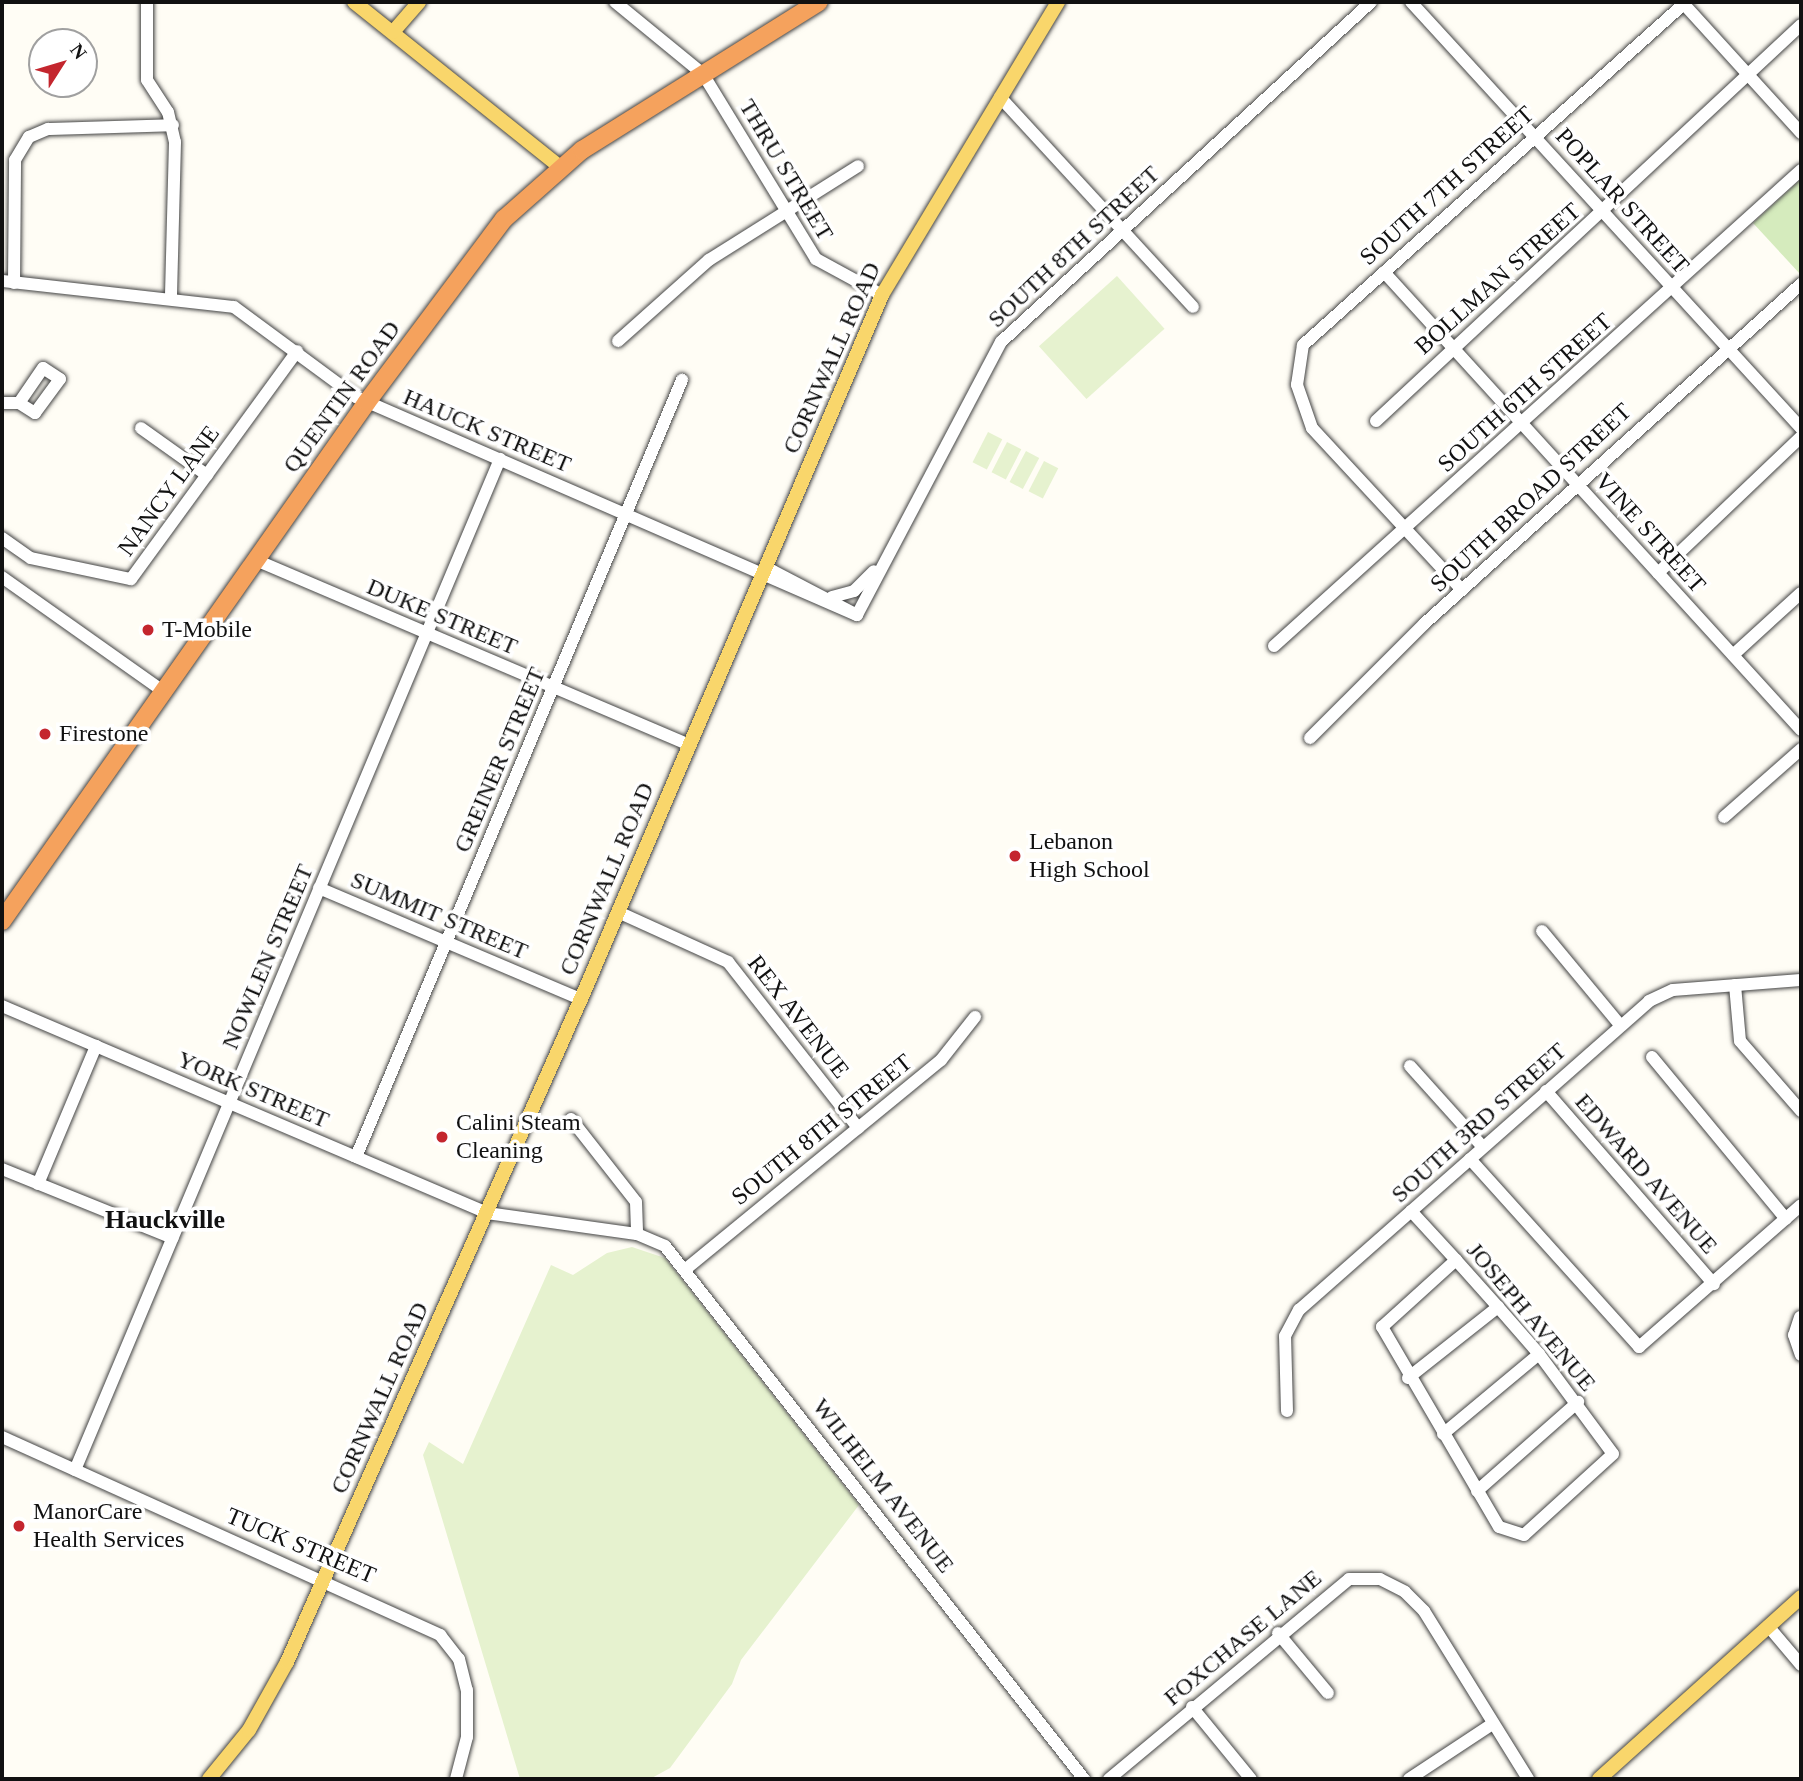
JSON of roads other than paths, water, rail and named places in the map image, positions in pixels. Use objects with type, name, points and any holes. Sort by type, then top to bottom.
[{"type":"highway","name":"QUENTIN ROAD","points":[[2,920],[367,402],[494,231],[560,167],[819,2]]},
{"type":"main road","points":[[355,2],[560,167]]},
{"type":"main road","points":[[393,32],[419,2]]},
{"type":"main road","name":"CORNWALL ROAD","points":[[209,1779],[270,1697],[324,1580],[581,999],[882,295],[1058,2]]},
{"type":"main road","points":[[1599,1779],[1801,1597]]},
{"type":"street","points":[[148,2],[147,80],[173,125],[171,296]]},
{"type":"street","name":"THRU STREET","points":[[615,2],[703,74],[816,259],[882,295]]},
{"type":"street","name":"SOUTH 8TH STREET","points":[[857,615],[992,353],[1122,229],[1371,2]]},
{"type":"street","name":"POPLAR STREET","points":[[1411,2],[1801,428]]},
{"type":"street","points":[[1684,2],[1801,133]]},
{"type":"street","name":"SOUTH 7TH STREET","points":[[1407,527],[1312,428],[1297,385],[1303,345],[1684,2]]},
{"type":"street","name":"BOLLMAN STREET","points":[[1376,421],[1801,25]]},
{"type":"street","points":[[1000,97],[1193,307]]},
{"type":"street","points":[[8,282],[14,170],[23,142],[48,129],[173,125]]},
{"type":"street","points":[[618,341],[709,260],[858,166]]},
{"type":"street","name":"SOUTH 6TH STREET","points":[[1274,646],[1801,170]]},
{"type":"street","name":"VINE STREET","points":[[1384,272],[1801,730]]},
{"type":"street","name":"HAUCK STREET","points":[[8,282],[171,296],[234,307],[367,402],[857,615]]},
{"type":"street","name":"SOUTH BROAD STREET","points":[[1310,738],[1334,708],[1801,284]]},
{"type":"street","name":"NANCY LANE","points":[[2,538],[32,558],[131,579],[298,351]]},
{"type":"street","name":"GREINER STREET","points":[[356,1157],[682,380]]},
{"type":"street","points":[[2,403],[19,402]]},
{"type":"street","points":[[141,428],[207,475]]},
{"type":"street","points":[[1658,573],[1801,437]]},
{"type":"street","name":"NOWLEN STREET","points":[[75,1470],[500,459]]},
{"type":"street","points":[[1407,527],[1462,590]]},
{"type":"street","name":"DUKE STREET","points":[[256,560],[689,745]]},
{"type":"street","points":[[830,597],[854,591],[884,561]]},
{"type":"street","name":"HAUCK STREET","points":[[762,573],[773,572],[830,597],[857,615]]},
{"type":"street","points":[[2,578],[163,691]]},
{"type":"street","points":[[1733,655],[1801,593]]},
{"type":"street","points":[[1724,817],[1801,749]]},
{"type":"street","name":"SUMMIT STREET","points":[[319,888],[581,999]]},
{"type":"street","name":"REX AVENUE","points":[[618,912],[728,962],[858,1128]]},
{"type":"street","points":[[1542,931],[1620,1025]]},
{"type":"street","name":"SOUTH 3RD STREET","points":[[1287,1411],[1285,1348],[1293,1318],[1620,1025],[1662,993],[1801,980]]},
{"type":"street","points":[[1735,985],[1740,1041],[1801,1111]]},
{"type":"street","name":"YORK STREET","points":[[2,1006],[487,1213]]},
{"type":"street","name":"SOUTH 8TH STREET","points":[[687,1268],[941,1060],[975,1017]]},
{"type":"street","points":[[38,1184],[96,1046]]},
{"type":"street","points":[[1652,1057],[1786,1219]]},
{"type":"street","points":[[1410,1066],[1483,1147]]},
{"type":"street","name":"EDWARD AVENUE","points":[[1546,1091],[1714,1284]]},
{"type":"street","points":[[571,1119],[636,1202],[637,1234]]},
{"type":"street","points":[[1470,1159],[1639,1347],[1801,1205]]},
{"type":"street","points":[[2,1169],[173,1238]]},
{"type":"street","name":"JOSEPH AVENUE","points":[[1411,1210],[1539,1354],[1578,1402],[1613,1454],[1524,1535],[1499,1527],[1477,1491]]},
{"type":"street","name":"WILHELM AVENUE","points":[[487,1213],[637,1234],[665,1246],[687,1268],[1084,1779]]},
{"type":"street","points":[[1456,1260],[1382,1327],[1408,1378],[1477,1491],[1578,1402]]},
{"type":"street","points":[[1408,1378],[1498,1307]]},
{"type":"street","points":[[1800,1317],[1794,1335],[1801,1355]]},
{"type":"street","points":[[1443,1434],[1539,1354]]},
{"type":"street","name":"TUCK STREET","points":[[2,1437],[419,1621],[454,1650],[468,1704],[456,1779]]},
{"type":"street","name":"FOXCHASE LANE","points":[[1109,1779],[1278,1633],[1349,1579],[1380,1580],[1405,1592],[1424,1611],[1491,1725],[1528,1779]]},
{"type":"street","points":[[1768,1626],[1801,1665]]},
{"type":"street","points":[[1278,1633],[1328,1693]]},
{"type":"street","points":[[1192,1707],[1251,1779]]},
{"type":"street","points":[[1409,1779],[1491,1725]]},
{"type":"place","name":"T-Mobile","points":[[148,630]]},
{"type":"place","name":"Firestone","points":[[45,734]]},
{"type":"place","name":"Lebanon High School","points":[[1015,856]]},
{"type":"place","name":"Calini Steam Cleaning","points":[[442,1137]]},
{"type":"place","name":"ManorCare Health Services","points":[[19,1526]]},
{"type":"district","name":"Hauckville","points":[[165,1220]]}]
